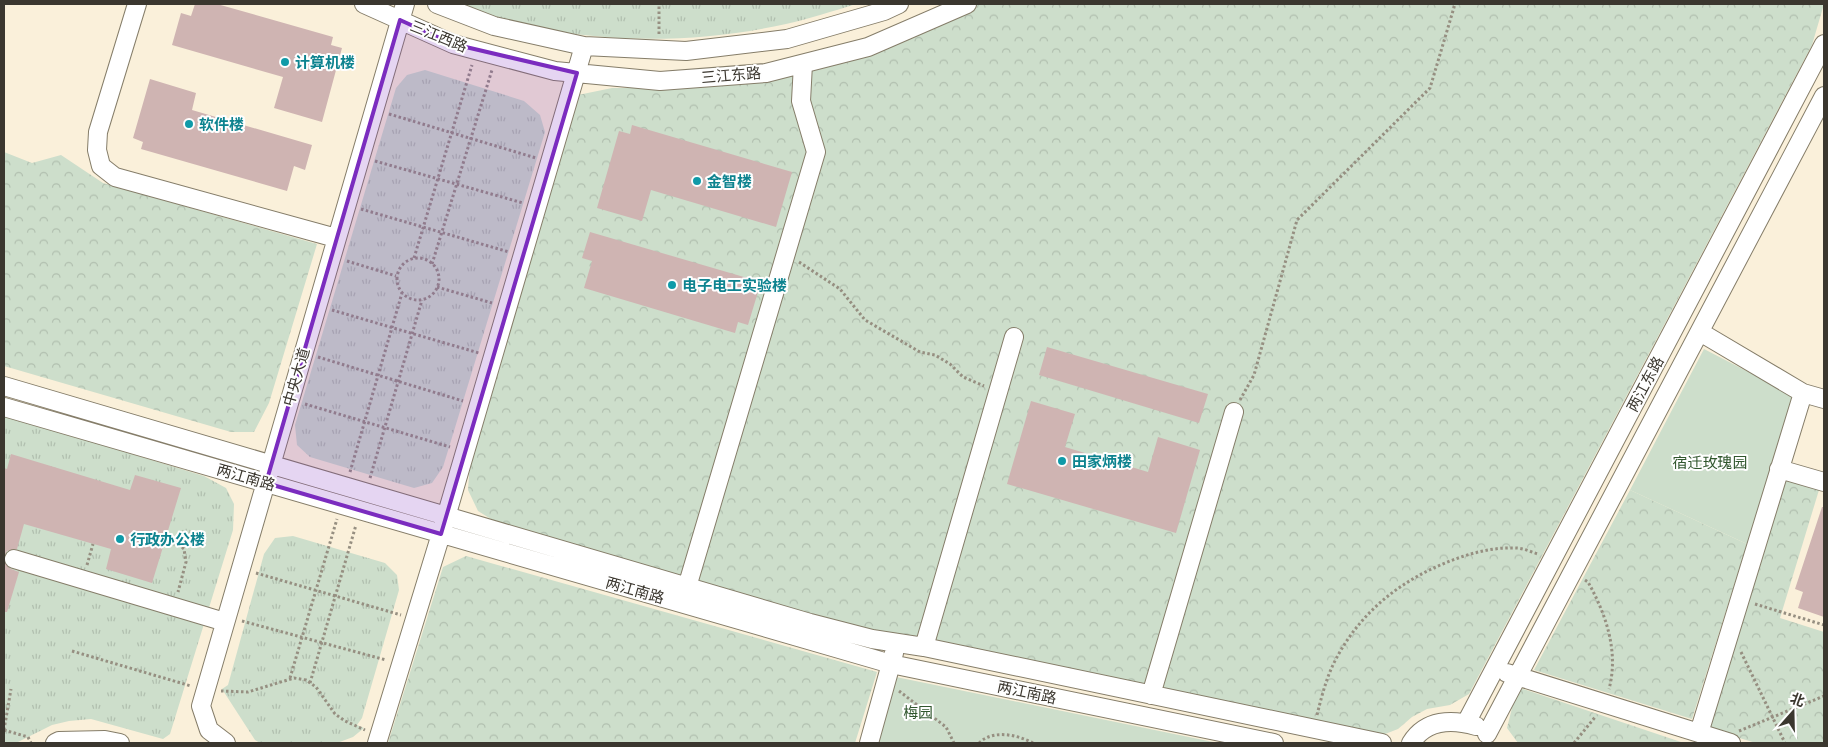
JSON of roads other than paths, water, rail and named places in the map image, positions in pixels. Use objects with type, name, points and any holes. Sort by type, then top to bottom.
[{"type":"street","points":[[137,4],[98,132],[97,150],[101,166],[115,177],[336,238]]},
{"type":"street","name":"三江西路","points":[[364,4],[403,12],[453,44],[486,53]]},
{"type":"street","name":"三江西路","points":[[437,4],[494,26]]},
{"type":"street","points":[[898,4],[911,29]]},
{"type":"street","name":"三江东路","points":[[494,26],[584,46],[686,51],[787,39],[884,11],[898,4]]},
{"type":"street","name":"三江东路","points":[[486,53],[555,71],[660,81],[766,73],[868,47],[967,4]]},
{"type":"street","name":"中央大道","points":[[226,743],[209,730],[201,706],[403,12]]},
{"type":"street","points":[[378,740],[442,534],[584,46]]},
{"type":"street","name":"两江东路","points":[[1466,723],[1824,47]]},
{"type":"street","points":[[691,606],[687,587],[816,152],[802,100],[803,64]]},
{"type":"street","name":"两江东路","points":[[1491,739],[1516,676],[1700,332],[1817,125],[1824,96]]},
{"type":"street","points":[[1700,332],[1803,393],[1824,399]]},
{"type":"street","points":[[924,647],[1014,337]]},
{"type":"street","points":[[4,407],[7,387]]},
{"type":"street","name":"两江南路","points":[[7,387],[810,623],[872,639],[924,647],[1382,743]]},
{"type":"street","points":[[1699,733],[1803,393]]},
{"type":"street","name":"两江南路","points":[[4,407],[891,664],[1274,743]]},
{"type":"street","points":[[1151,694],[1234,412]]},
{"type":"street","points":[[1779,469],[1824,482]]},
{"type":"street","points":[[14,559],[173,606],[226,619]]},
{"type":"street","points":[[869,743],[897,643]]},
{"type":"street","points":[[1495,670],[1724,741]]},
{"type":"street","points":[[1061,699],[1065,677]]},
{"type":"street","points":[[1245,737],[1250,715]]},
{"type":"street","points":[[1410,743],[1427,727],[1443,722],[1460,721],[1476,726],[1491,739]]},
{"type":"street","points":[[55,743],[59,741],[105,740],[120,743]]},
{"type":"place","name":"计算机楼","points":[[285,62]]},
{"type":"place","name":"软件楼","points":[[189,124]]},
{"type":"place","name":"金智楼","points":[[697,181]]},
{"type":"place","name":"电子电工实验楼","points":[[672,285]]},
{"type":"place","name":"田家炳楼","points":[[1062,461]]},
{"type":"place","name":"行政办公楼","points":[[120,539]]},
{"type":"park label","name":"宿迁玫瑰园","points":[[1710,462]]},
{"type":"park label","name":"梅园","points":[[918,712]]}]
